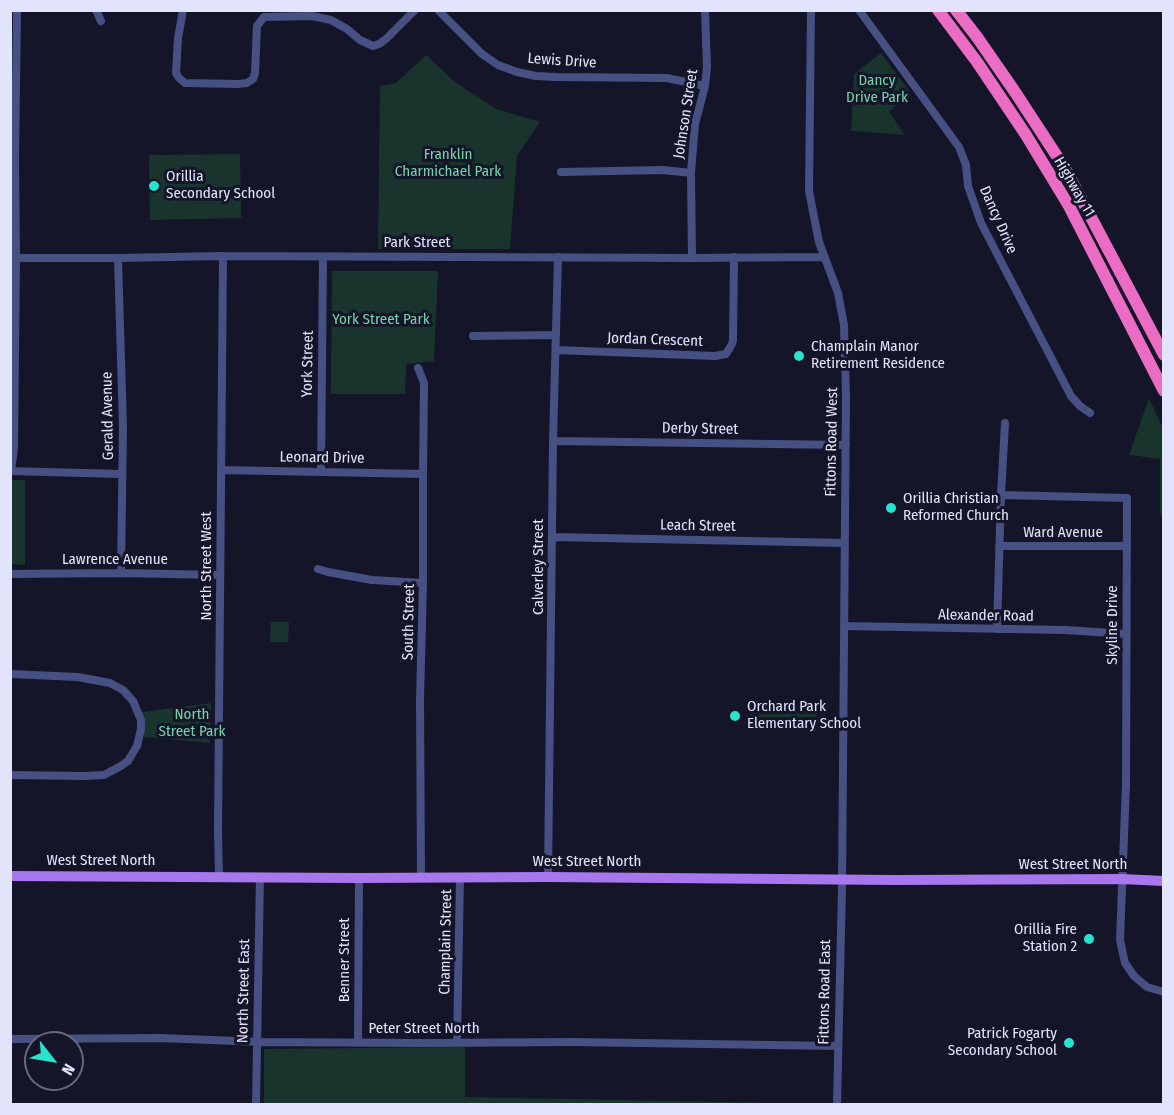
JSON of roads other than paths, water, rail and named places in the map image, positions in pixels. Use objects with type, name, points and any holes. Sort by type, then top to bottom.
[{"type":"highway","name":"Highway 11","points":[[938,10],[977,62],[1026,135],[1069,206],[1164,391]]},
{"type":"highway","name":"Highway 11","points":[[956,10],[1015,92],[1066,170],[1164,355]]},
{"type":"main road","name":"West Street North","points":[[10,876],[1164,880]]},
{"type":"street","points":[[17,10],[13,82],[14,448],[11,471],[121,474]]},
{"type":"street","points":[[96,10],[101,21]]},
{"type":"street","points":[[183,10],[178,38],[176,72],[179,78],[185,83],[228,84],[247,83],[253,79],[257,26],[264,17],[312,16],[331,20],[373,46],[386,39],[415,10]]},
{"type":"street","name":"Lewis Drive","points":[[438,10],[482,54],[517,72],[556,77],[667,78],[705,86]]},
{"type":"street","name":"Johnson Street","points":[[692,258],[691,173],[695,124],[705,86],[707,67],[705,10]]},
{"type":"street","name":"Fittons Road West","points":[[811,10],[809,191],[813,217],[838,293],[844,325],[846,445],[842,879]]},
{"type":"street","name":"Dancy Drive","points":[[859,10],[959,147],[966,165],[968,186],[981,223],[1071,396],[1090,413]]},
{"type":"street","points":[[561,172],[663,170],[691,173]]},
{"type":"street","name":"North Street West","points":[[219,877],[219,575],[223,256]]},
{"type":"street","name":"Park Street","points":[[13,258],[824,256]]},
{"type":"street","name":"York Street","points":[[321,472],[323,257]]},
{"type":"street","name":"Calverley Street","points":[[548,877],[558,257]]},
{"type":"street","name":"Jordan Crescent","points":[[556,350],[715,356],[726,354],[733,340],[734,257]]},
{"type":"street","name":"Gerald Avenue","points":[[118,258],[123,427],[121,573]]},
{"type":"street","points":[[473,336],[556,335]]},
{"type":"street","name":"South Street","points":[[418,368],[424,383],[420,700],[421,878]]},
{"type":"street","points":[[997,629],[1005,423]]},
{"type":"street","name":"Derby Street","points":[[554,441],[846,445]]},
{"type":"street","name":"Leonard Drive","points":[[222,470],[423,474]]},
{"type":"street","name":"Skyline Drive","points":[[1001,495],[1127,498],[1126,784],[1120,940],[1125,963],[1134,976],[1147,987],[1164,992]]},
{"type":"street","name":"Leach Street","points":[[552,537],[844,543]]},
{"type":"street","name":"Ward Avenue","points":[[999,546],[1126,546]]},
{"type":"street","points":[[318,569],[372,580],[423,583]]},
{"type":"street","name":"Lawrence Avenue","points":[[10,574],[219,575]]},
{"type":"street","name":"Alexander Road","points":[[844,626],[1066,630],[1126,634]]},
{"type":"street","points":[[10,674],[78,677],[110,683],[123,690],[133,701],[141,720],[140,737],[134,753],[121,766],[104,775],[10,775]]},
{"type":"street","name":"North Street East","points":[[256,1104],[260,877]]},
{"type":"street","name":"Benner Street","points":[[358,1042],[359,878]]},
{"type":"street","name":"Champlain Street","points":[[457,1043],[460,878]]},
{"type":"street","name":"Fittons Road East","points":[[837,1104],[842,879]]},
{"type":"street","name":"Peter Street North","points":[[10,1039],[159,1038],[257,1042],[573,1042],[838,1046]]},
{"type":"place","name":"Orillia Secondary School","points":[[154,186]]},
{"type":"place","name":"Champlain Manor Retirement Residence","points":[[799,356]]},
{"type":"place","name":"Orillia Christian Reformed Church","points":[[891,508]]},
{"type":"place","name":"Orchard Park Elementary School","points":[[735,716]]},
{"type":"place","name":"Orillia Fire Station 2","points":[[1089,939]]},
{"type":"place","name":"Patrick Fogarty Secondary School","points":[[1069,1043]]},
{"type":"park label","name":"Dancy Drive Park","points":[[877,90]]},
{"type":"park label","name":"Franklin Charmichael Park","points":[[448,164]]},
{"type":"park label","name":"York Street Park","points":[[381,320]]},
{"type":"park label","name":"North Street Park","points":[[192,724]]}]
